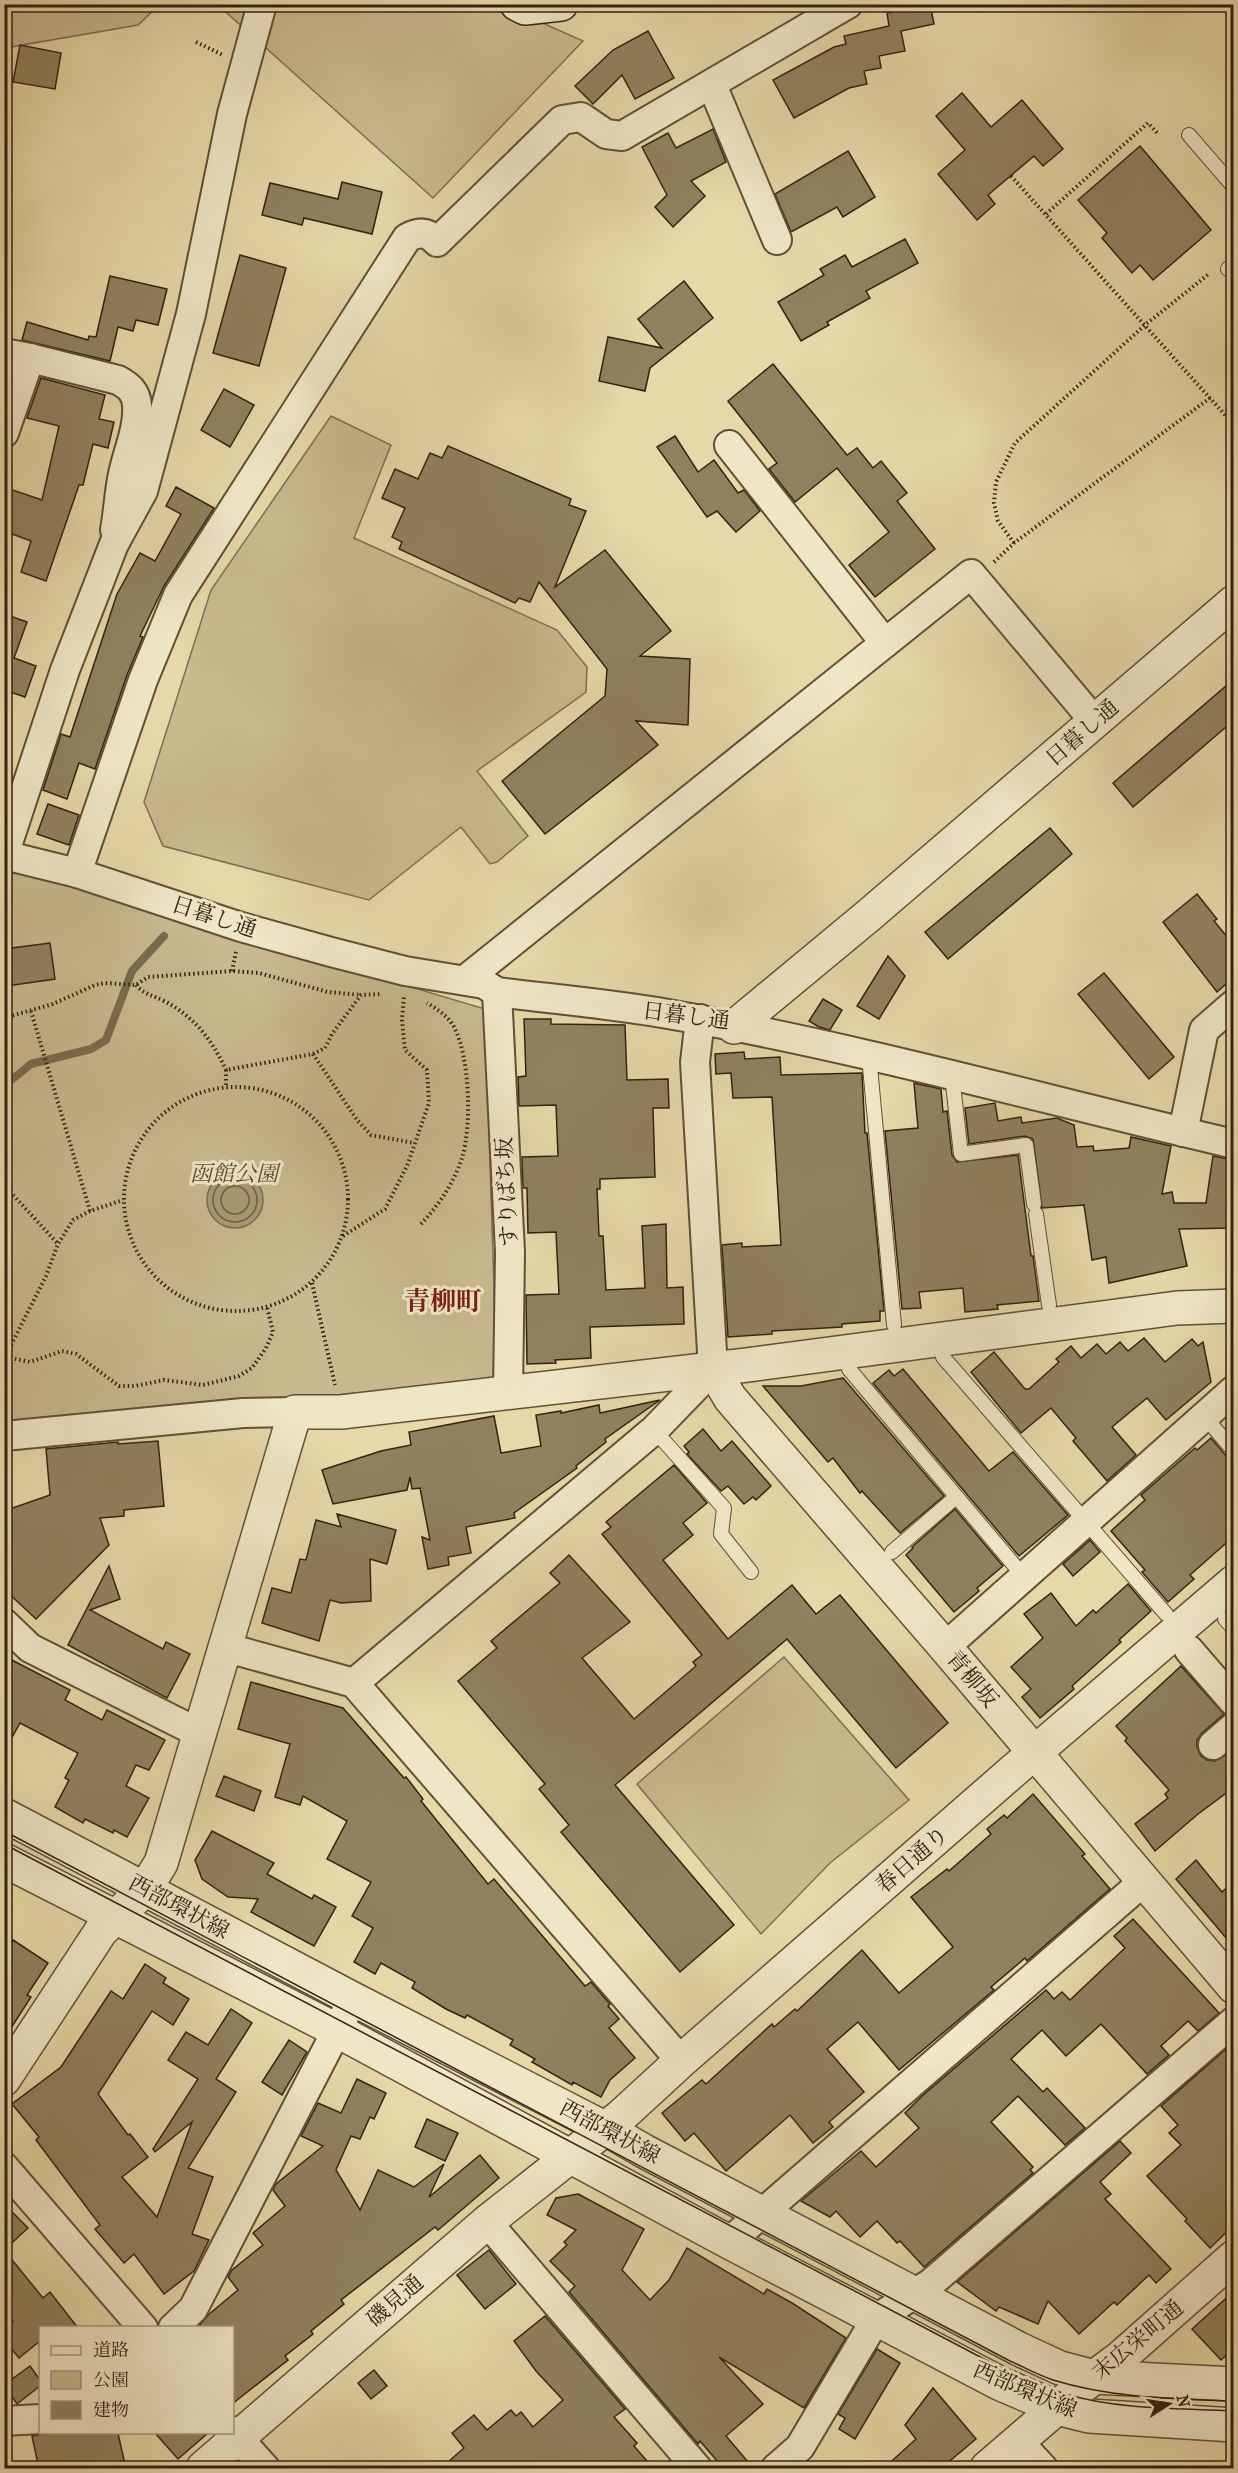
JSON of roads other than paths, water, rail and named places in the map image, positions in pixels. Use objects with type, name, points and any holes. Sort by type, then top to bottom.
[{"type":"street","points":[[4,855],[65,669],[114,544],[143,491],[191,314],[232,114],[262,4]]},
{"type":"street","points":[[517,4],[525,8],[561,4]]},
{"type":"street","points":[[77,873],[143,680],[178,596],[407,238],[416,233],[424,233],[438,242],[562,120],[581,117],[606,134],[622,136],[848,4]]},
{"type":"street","points":[[712,85],[777,240]]},
{"type":"street","points":[[4,433],[17,355],[118,380],[134,392],[137,417],[122,478],[114,544]]},
{"type":"street","points":[[729,445],[885,643]]},
{"type":"street","points":[[465,980],[971,574],[1095,722]]},
{"type":"street","name":"日暮し通","points":[[4,855],[77,873],[241,927],[405,971],[484,984],[496,992],[664,1013],[734,1027],[868,916],[1233,602]]},
{"type":"street","name":"すりばち坂","points":[[496,992],[510,1252],[508,1393]]},
{"type":"street","points":[[1182,1132],[1204,1030],[1233,1004]]},
{"type":"street","points":[[354,1683],[654,1430],[713,1369],[695,1062],[700,1019]]},
{"type":"street","points":[[734,1027],[869,1056],[1233,1144]]},
{"type":"street","points":[[4,1436],[243,1413],[341,1412],[713,1369],[1177,1308],[1233,1306]]},
{"type":"street","name":"青柳坂","points":[[713,1369],[730,1398],[1233,1987]]},
{"type":"street","points":[[945,1647],[1233,1390]]},
{"type":"street","points":[[4,2079],[101,1931],[146,1889],[161,1863],[295,1412]]},
{"type":"street","name":"春日通り","points":[[589,2142],[1233,1582]]},
{"type":"street","points":[[4,1623],[30,1648],[199,1733]]},
{"type":"street","points":[[224,1647],[354,1683],[681,2061]]},
{"type":"street","points":[[1189,1650],[1233,1702]]},
{"type":"street","name":"西部環状線","points":[[4,1815],[353,1999],[589,2142],[729,2242],[1001,2384],[1057,2408],[1089,2416],[1233,2425]]},
{"type":"street","name":"西部環状線","points":[[4,1860],[338,2031],[589,2142],[760,2213],[1060,2368],[1094,2377],[1233,2384]]},
{"type":"street","points":[[729,2242],[1144,1881]]},
{"type":"street","points":[[175,2326],[193,2309],[353,1999]]},
{"type":"street","points":[[776,2469],[800,2447],[876,2319],[931,2283],[1233,2021]]},
{"type":"street","name":"磯見通","points":[[203,2469],[235,2434],[487,2222],[589,2142]]},
{"type":"street","points":[[4,2167],[141,2326]]},
{"type":"street","points":[[487,2222],[697,2469]]},
{"type":"street","name":"末広栄町通","points":[[987,2469],[1094,2377],[1120,2358],[1233,2258]]},
{"type":"street","points":[[4,2421],[39,2419]]},
{"type":"street","points":[[235,2434],[265,2469]]},
{"type":"street","points":[[1018,2441],[1043,2469]]},
{"type":"lane","points":[[1189,135],[1233,187]]},
{"type":"lane","points":[[869,1056],[894,1326]]},
{"type":"lane","points":[[952,1076],[961,1154],[1026,1145],[1049,1305]]},
{"type":"lane","points":[[943,1356],[1166,1614]]},
{"type":"lane","points":[[849,1369],[1025,1578]]},
{"type":"lane","points":[[1203,1416],[1233,1451]]},
{"type":"lane","points":[[654,1430],[724,1508],[721,1534],[750,1572]]},
{"type":"lane","points":[[892,1552],[956,1497]]},
{"type":"water","points":[[235,1172],[246,1174],[255,1180],[261,1189],[263,1200],[261,1211],[255,1220],[246,1226],[235,1228],[224,1226],[215,1220],[209,1211],[207,1200],[209,1189],[215,1180],[224,1174]]},
{"type":"waterway","points":[[4,1086],[31,1064],[91,1049],[106,1040],[132,971],[164,936]]},
{"type":"tram line","points":[[4,1831],[1010,2361],[1053,2380],[1097,2391],[1165,2398],[1234,2401]]},
{"type":"tram line","points":[[4,1844],[1005,2370],[1053,2390],[1089,2400],[1151,2408],[1234,2411]]},
{"type":"district","name":"青柳町","points":[[443,1301]]},
{"type":"park label","name":"函館公園","points":[[234,1174]]}]
